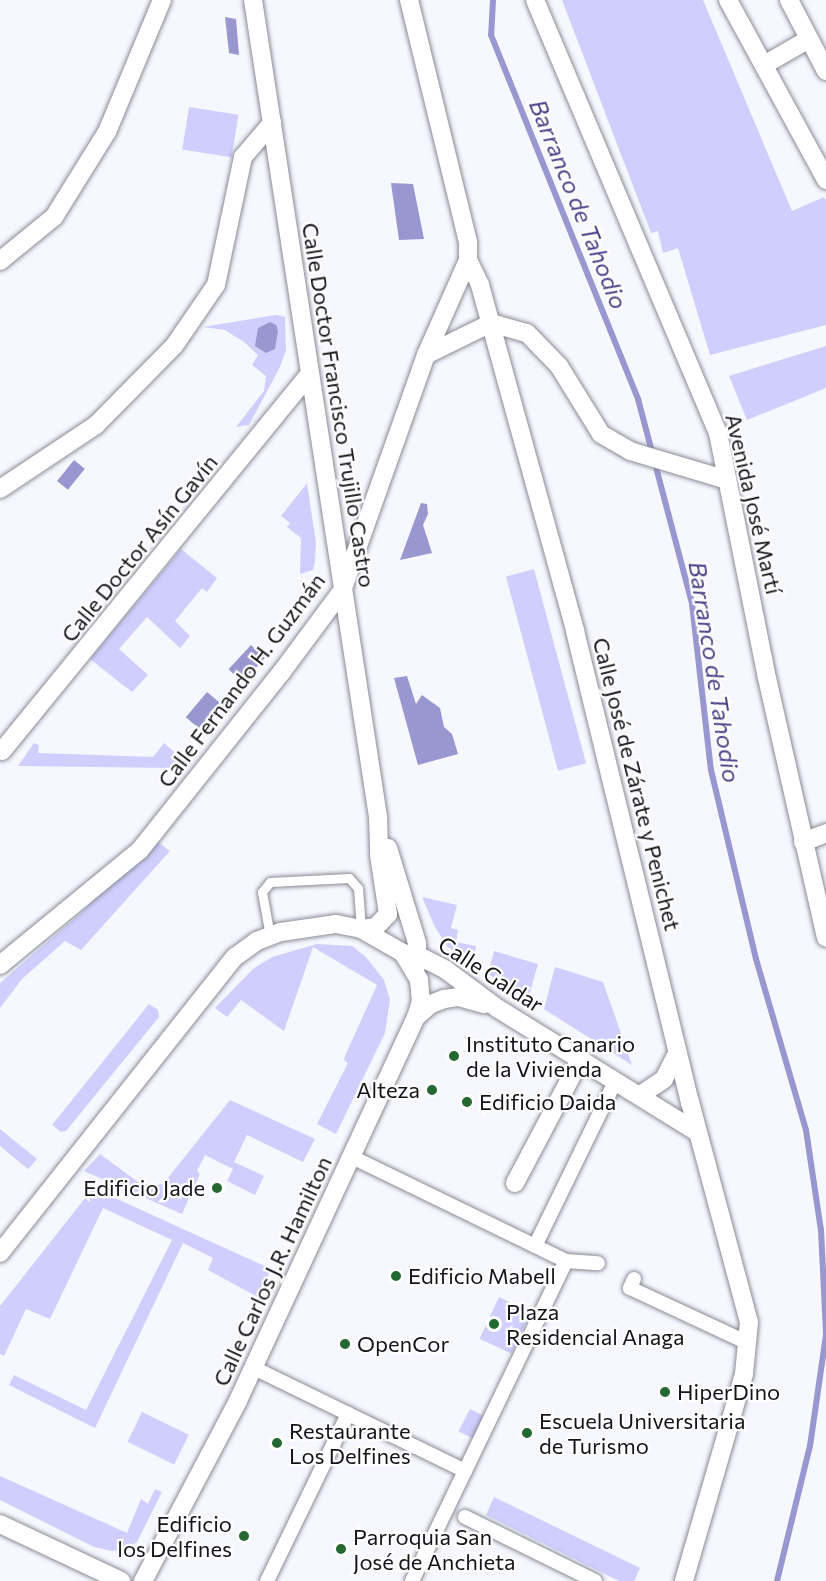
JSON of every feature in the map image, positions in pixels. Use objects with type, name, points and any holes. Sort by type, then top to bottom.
[{"type":"street","points":[[0,261],[54,218],[108,132],[162,0]]},
{"type":"street","name":"Calle Doctor Francisco Trujillo Castro","points":[[253,0],[378,817],[413,960]]},
{"type":"street","name":"Calle José de Zárate y Penichet","points":[[409,0],[468,242],[468,260],[480,285],[491,323],[575,631],[697,1132],[749,1322],[744,1374],[684,1581]]},
{"type":"street","name":"Avenida José Martí","points":[[535,0],[718,433],[766,678],[826,937]]},
{"type":"street","points":[[728,0],[826,180]]},
{"type":"street","points":[[789,0],[826,70]]},
{"type":"street","points":[[764,65],[809,39]]},
{"type":"street","points":[[0,489],[96,425],[174,346],[216,285],[243,157],[272,123]]},
{"type":"street","name":"Calle Fernando H. Guzmán","points":[[0,965],[140,850],[281,673],[342,591],[426,355],[468,260]]},
{"type":"street","points":[[426,355],[491,323],[527,333],[559,366],[601,434],[630,451],[728,480]]},
{"type":"street","name":"Calle Doctor Asín Gavín","points":[[2,751],[310,374]]},
{"type":"street","name":"Calle Doctor Francisco Trujillo Castro","points":[[361,929],[376,927],[388,914],[379,855],[378,817]]},
{"type":"street","points":[[804,842],[826,833]]},
{"type":"street","points":[[0,1253],[234,957],[270,936],[317,925],[336,924],[361,929]]},
{"type":"street","name":"Calle Galdar","points":[[361,929],[413,960],[446,970],[497,1008],[697,1132]]},
{"type":"street","name":"Calle Carlos J.R. Hamilton","points":[[143,1581],[254,1368],[416,1017],[421,1001],[413,960]]},
{"type":"street","points":[[416,1017],[431,1004],[459,997],[497,1008]]},
{"type":"street","points":[[639,1096],[664,1079],[678,1053]]},
{"type":"street","points":[[515,1183],[580,1060]]},
{"type":"street","points":[[535,1246],[615,1082]]},
{"type":"street","points":[[352,1157],[566,1261],[598,1263]]},
{"type":"street","points":[[412,1581],[566,1261]]},
{"type":"street","points":[[634,1279],[630,1288],[748,1344]]},
{"type":"street","points":[[254,1368],[465,1471]]},
{"type":"street","points":[[267,1581],[348,1414]]},
{"type":"street","points":[[465,1517],[595,1581]]},
{"type":"street","points":[[0,1524],[121,1581]]},
{"type":"lane","points":[[270,936],[262,892],[270,882],[349,878],[358,888],[361,929]]},
{"type":"shaded area","points":[[562,0],[703,0],[792,211],[824,197],[826,200],[826,325],[710,355],[678,248],[663,253],[658,231],[651,233]]},
{"type":"shaded area","points":[[225,17],[236,19],[239,55],[229,53]]},
{"type":"shaded area","points":[[189,107],[238,115],[232,157],[182,149]]},
{"type":"shaded area","points":[[391,183],[413,184],[424,239],[399,240]]},
{"type":"shaded area","points":[[276,315],[285,317],[286,350],[280,367],[249,425],[236,427],[264,391],[266,376],[252,365],[258,355],[244,342],[225,330],[203,327]]},
{"type":"shaded area","points":[[270,322],[276,325],[278,331],[275,349],[266,353],[255,346],[258,328]]},
{"type":"shaded area","points":[[826,346],[826,388],[747,420],[729,376]]},
{"type":"shaded area","points":[[74,460],[85,469],[68,490],[57,481]]},
{"type":"shaded area","points":[[307,483],[316,543],[315,561],[313,570],[300,574],[301,538],[287,527],[290,523],[281,516]]},
{"type":"shaded area","points":[[421,503],[427,504],[428,514],[423,525],[432,553],[400,560]]},
{"type":"shaded area","points":[[181,549],[217,578],[207,592],[202,588],[175,621],[190,636],[180,648],[147,617],[119,649],[148,675],[132,692],[90,659]]},
{"type":"shaded area","points":[[534,569],[586,763],[558,771],[506,577]]},
{"type":"shaded area","points":[[251,645],[265,658],[242,682],[228,669]]},
{"type":"shaded area","points":[[407,676],[416,704],[422,695],[440,708],[444,727],[452,734],[458,754],[418,765],[394,678]]},
{"type":"shaded area","points":[[207,692],[220,703],[199,728],[186,717]]},
{"type":"shaded area","points":[[34,743],[39,745],[38,753],[153,757],[164,743],[180,757],[172,768],[18,766]]},
{"type":"shaded area","points":[[154,839],[170,851],[81,950],[65,941],[22,979],[0,1008],[0,983],[81,913]]},
{"type":"shaded area","points":[[422,897],[457,905],[451,928],[458,930],[456,942],[476,946],[473,964],[448,947],[435,927]]},
{"type":"shaded area","points":[[317,944],[352,946],[366,957],[384,980],[390,1000],[385,1033],[336,1134],[317,1124],[348,1063],[344,1060],[345,1056],[377,985],[313,947],[284,1031],[241,1000],[227,1017],[215,1008],[253,969],[272,957]]},
{"type":"shaded area","points":[[494,951],[538,964],[528,999],[488,974]]},
{"type":"shaded area","points":[[555,967],[603,982],[632,1065],[544,1009]]},
{"type":"shaded area","points":[[149,1004],[158,1010],[159,1017],[66,1131],[61,1132],[52,1125]]},
{"type":"shaded area","points":[[230,1100],[315,1139],[303,1162],[247,1135],[234,1162],[264,1176],[255,1195],[227,1181],[233,1169],[205,1155],[197,1171],[200,1174],[182,1214],[84,1171],[100,1154],[145,1187],[163,1184]]},
{"type":"shaded area","points":[[0,1129],[37,1159],[28,1169],[0,1146]]},
{"type":"shaded area","points":[[93,1188],[271,1269],[258,1297],[208,1270],[213,1258],[183,1243],[95,1428],[9,1385],[14,1375],[86,1410],[172,1240],[103,1208],[50,1319],[26,1309],[4,1356],[0,1354],[0,1306]]},
{"type":"shaded area","points":[[499,1297],[531,1312],[511,1353],[480,1339]]},
{"type":"shaded area","points":[[470,1409],[488,1418],[476,1440],[459,1431]]},
{"type":"shaded area","points":[[142,1412],[189,1435],[174,1464],[128,1442]]},
{"type":"shaded area","points":[[0,1476],[127,1533],[141,1499],[148,1504],[155,1489],[162,1492],[137,1542],[125,1549],[112,1551],[94,1547],[0,1500]]},
{"type":"shaded area","points":[[494,1497],[640,1568],[634,1581],[619,1581],[486,1515]]},
{"type":"waterway","name":"Barranco de Tahodio","points":[[493,0],[491,35],[638,399],[692,604],[711,770],[756,959],[806,1130],[821,1230],[826,1334]]},
{"type":"waterway","name":"Barranco de Tahodio","points":[[777,1581],[810,1446],[826,1335]]},
{"type":"place","name":"Instituto Canario de la Vivienda","points":[[454,1056]]},
{"type":"place","name":"Alteza","points":[[432,1090]]},
{"type":"place","name":"Edificio Daida","points":[[467,1102]]},
{"type":"place","name":"Edificio Jade","points":[[217,1188]]},
{"type":"place","name":"Edificio Mabell","points":[[396,1276]]},
{"type":"place","name":"Plaza Residencial Anaga","points":[[494,1324]]},
{"type":"place","name":"OpenCor","points":[[345,1344]]},
{"type":"place","name":"HiperDino","points":[[665,1392]]},
{"type":"place","name":"Escuela Universitaria de Turismo","points":[[527,1433]]},
{"type":"place","name":"Restaurante Los Delfines","points":[[277,1443]]},
{"type":"place","name":"Edificio los Delfines","points":[[244,1536]]},
{"type":"place","name":"Parroquia San José de Anchieta","points":[[341,1549]]}]
